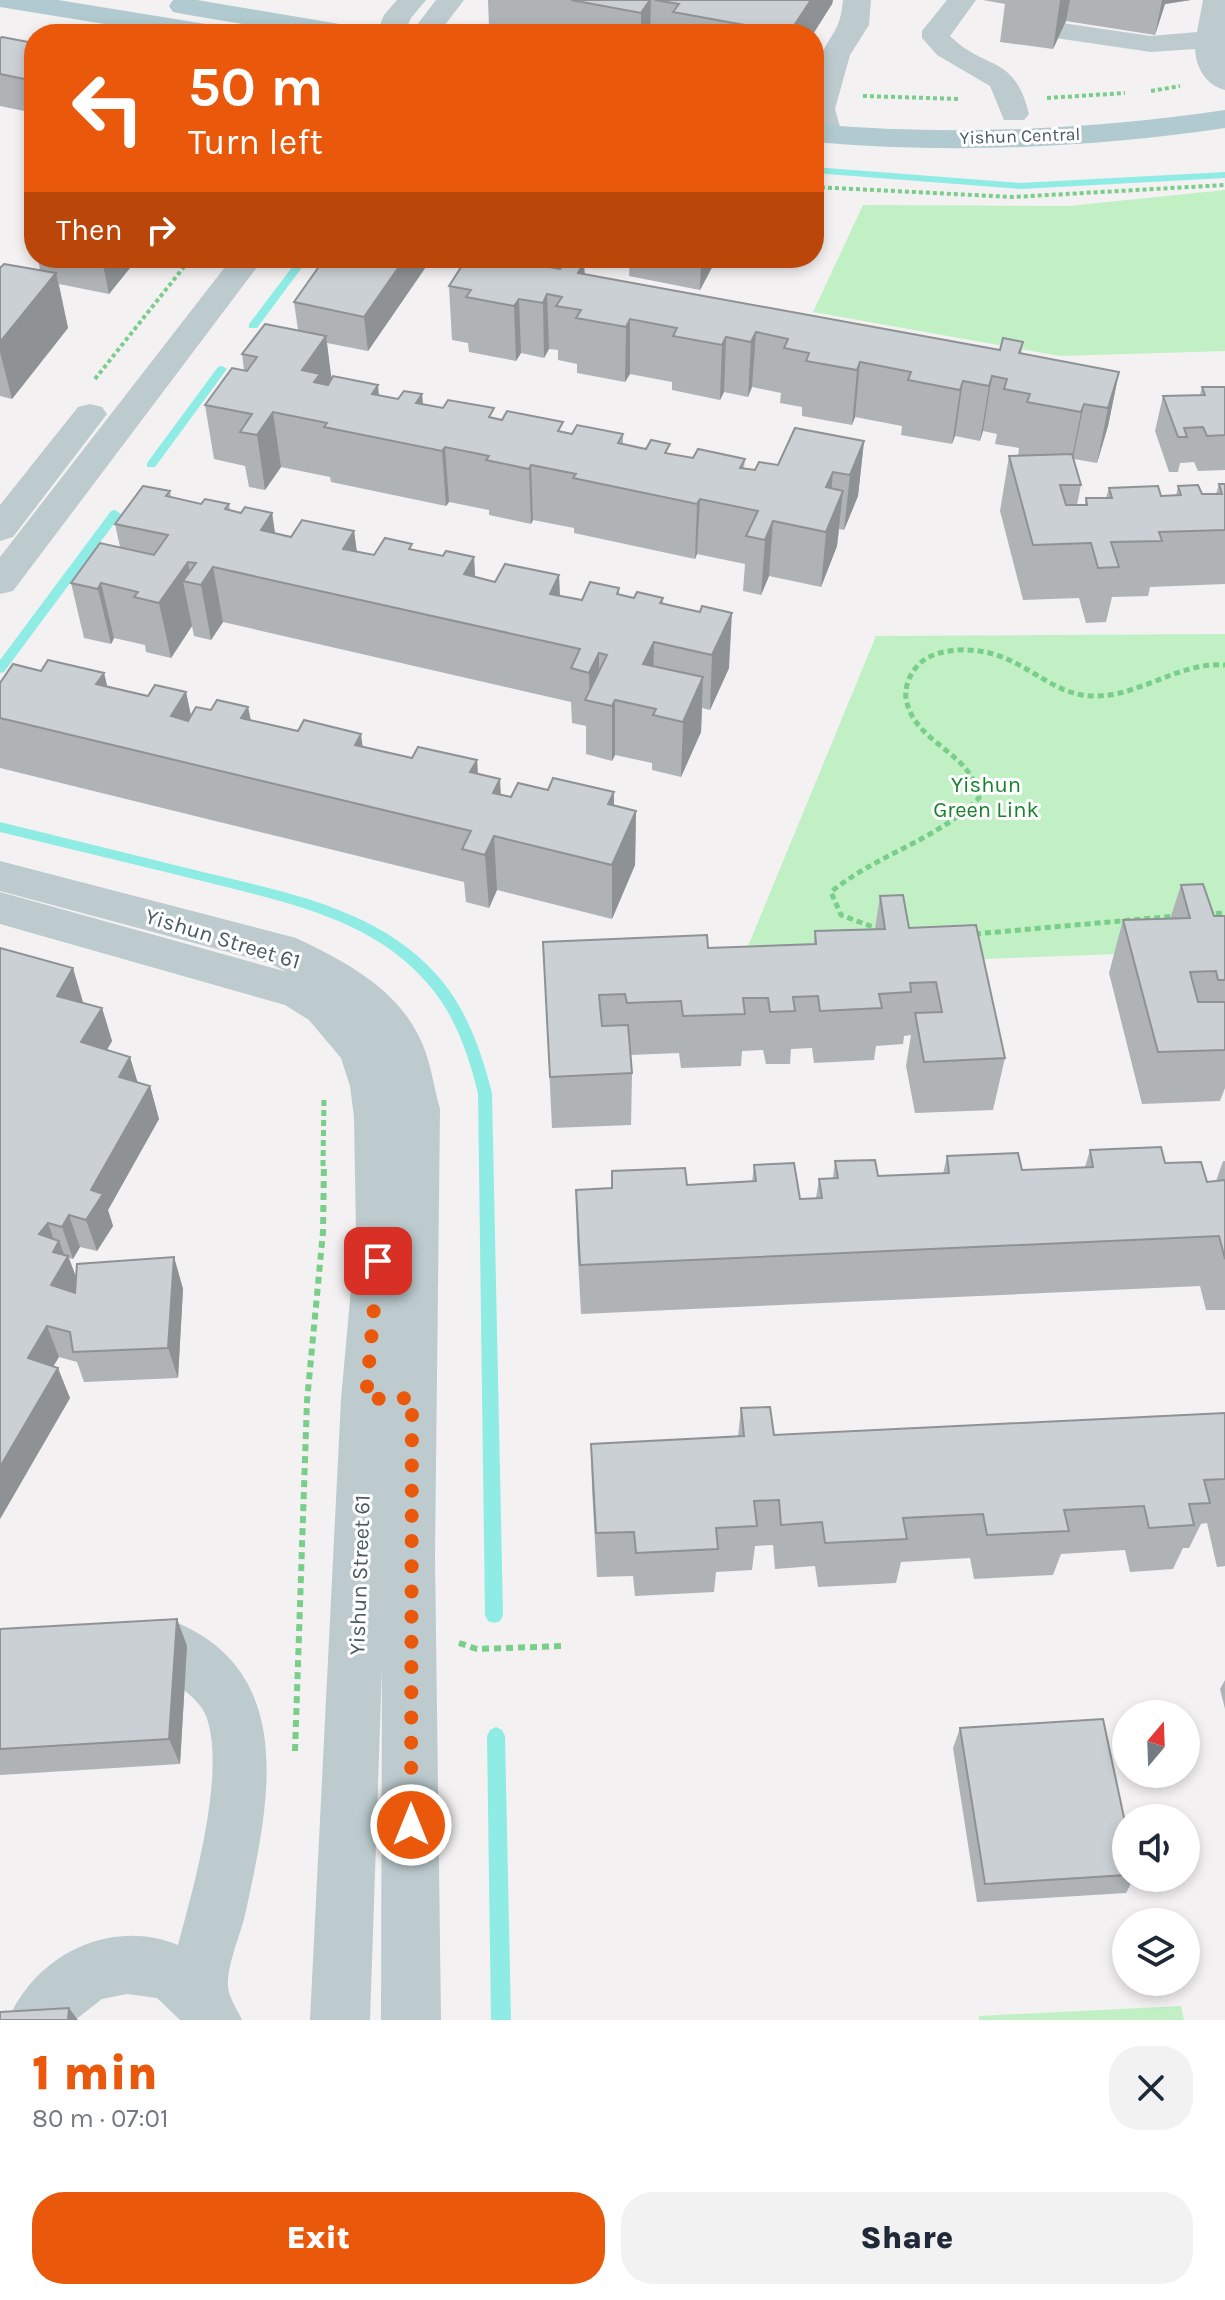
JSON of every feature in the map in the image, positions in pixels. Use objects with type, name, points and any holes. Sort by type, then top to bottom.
[{"type":"main road","points":[[6,0],[156,24]]},
{"type":"main road","points":[[145,0],[290,24]]},
{"type":"main road","name":"Yishun Central","points":[[824,121],[1014,114],[1148,105],[1225,95]]},
{"type":"main road","name":"Yishun Central","points":[[824,121],[1035,138],[1167,128],[1225,119]]},
{"type":"street","points":[[394,24],[412,0]]},
{"type":"street","points":[[432,24],[450,0]]},
{"type":"street","points":[[824,102],[836,55],[855,25],[857,0]]},
{"type":"street","points":[[962,0],[936,31],[936,38],[999,75],[1007,86],[1014,114]]},
{"type":"street","points":[[1217,0],[1218,39],[1207,59],[1216,74],[1225,81]]},
{"type":"street","points":[[1062,31],[1151,44],[1218,39]]},
{"type":"street","points":[[0,529],[203,268]]},
{"type":"street","points":[[0,582],[240,268]]},
{"type":"street","points":[[162,321],[195,328]]},
{"type":"street","points":[[30,490],[65,497]]},
{"type":"street","name":"Yishun Street 61","points":[[0,876],[281,950],[327,972],[366,999],[401,1045],[417,1109],[398,1234],[389,1398],[354,1681],[340,2020]]},
{"type":"street","name":"Yishun Street 61","points":[[0,908],[255,978],[299,992],[325,1008],[347,1030],[362,1053],[373,1086],[398,1234]]},
{"type":"street","name":"Yishun Street 61","points":[[389,1398],[412,1679],[411,2020]]},
{"type":"street","points":[[79,1649],[173,1647],[229,1700],[241,1749],[204,2006]]},
{"type":"street","points":[[354,1681],[412,1679]]},
{"type":"street","points":[[38,2020],[58,1994],[92,1972],[131,1962],[167,1970],[204,2006]]},
{"type":"path","points":[[824,188],[1013,197],[1225,185]]},
{"type":"path","points":[[890,932],[843,919],[831,906],[831,892],[856,875],[946,829],[979,798],[979,784],[969,769],[930,734],[907,706],[907,682],[920,663],[943,651],[996,652],[1011,657],[1051,684],[1095,696],[1127,690],[1173,669],[1225,665]]},
{"type":"path","points":[[1193,915],[1225,913]]},
{"type":"path","points":[[962,935],[1178,916]]},
{"type":"path","points":[[294,1766],[307,1401],[323,1232],[324,1082]]},
{"type":"green space","points":[[1225,190],[1225,351],[1060,356],[813,312],[863,205],[1069,206]]},
{"type":"green space","name":"Yishun Green Link","points":[[1225,634],[1225,950],[739,968],[876,636]]},
{"type":"green space","points":[[1181,2006],[1184,2020],[979,2020],[979,2016]]},
{"type":"building","points":[[571,0],[650,0],[641,13]]},
{"type":"building","points":[[655,0],[811,0],[795,24],[739,24],[673,12],[679,4]]},
{"type":"building","points":[[0,38],[24,41],[24,79],[0,74]]},
{"type":"building","points":[[4,264],[56,273],[0,342],[0,268]]},
{"type":"building","points":[[318,268],[398,268],[364,317],[294,302]]},
{"type":"building","points":[[461,268],[581,268],[578,273],[1000,350],[1003,338],[1023,342],[1019,353],[1119,372],[1108,408],[1084,404],[1081,412],[1027,402],[1030,394],[1004,389],[1007,379],[992,376],[989,386],[963,381],[960,390],[908,380],[911,372],[860,362],[857,370],[806,361],[809,353],[784,348],[788,339],[756,332],[751,342],[726,337],[722,345],[673,336],[677,328],[630,319],[626,327],[576,318],[581,310],[556,306],[562,297],[547,294],[543,303],[519,299],[514,306],[466,297],[471,290],[449,286]]},
{"type":"building","points":[[265,324],[326,336],[302,370],[320,374],[314,382],[328,385],[333,376],[378,385],[372,394],[398,399],[404,391],[422,394],[416,403],[443,408],[448,400],[494,408],[489,417],[502,420],[507,411],[563,422],[558,431],[572,434],[577,425],[623,434],[618,443],[646,449],[651,440],[670,444],[665,453],[693,458],[698,449],[745,459],[740,468],[755,470],[759,462],[778,465],[795,428],[864,441],[850,475],[833,472],[826,487],[843,491],[826,532],[773,521],[765,540],[746,536],[758,511],[700,499],[697,504],[573,478],[576,474],[486,460],[489,456],[445,447],[442,451],[324,427],[327,423],[273,412],[257,435],[240,432],[252,414],[205,405],[232,368],[247,371],[257,357],[242,354]]},
{"type":"building","points":[[1202,387],[1225,387],[1225,435],[1207,436],[1203,427],[1184,428],[1187,437],[1178,437],[1163,396],[1205,395]]},
{"type":"building","points":[[1072,454],[1081,485],[1060,485],[1066,505],[1087,505],[1086,498],[1112,498],[1109,488],[1158,486],[1161,496],[1181,495],[1178,486],[1198,485],[1202,494],[1222,494],[1219,484],[1225,484],[1225,530],[1159,532],[1162,541],[1111,542],[1119,567],[1098,568],[1091,543],[1033,545],[1009,456]]},
{"type":"building","points":[[143,486],[170,491],[166,496],[201,504],[205,499],[229,504],[225,509],[241,513],[245,507],[272,513],[261,530],[291,537],[302,520],[354,531],[343,549],[374,555],[385,538],[412,544],[409,549],[443,556],[446,551],[474,557],[464,574],[495,582],[505,564],[559,575],[550,594],[582,600],[590,582],[619,588],[617,594],[634,598],[637,592],[663,598],[660,603],[700,612],[702,606],[732,613],[712,655],[654,642],[643,664],[703,677],[683,722],[653,715],[656,709],[615,700],[612,706],[585,700],[607,655],[599,653],[589,673],[571,668],[580,649],[213,567],[201,585],[183,581],[196,563],[188,562],[159,603],[134,597],[138,592],[101,583],[98,589],[71,583],[100,543],[154,555],[168,535],[115,524]]},
{"type":"building","points":[[48,660],[104,673],[96,684],[148,696],[155,685],[186,692],[171,716],[188,721],[196,707],[211,710],[217,700],[248,707],[241,718],[298,731],[304,720],[361,734],[355,745],[412,758],[418,747],[477,760],[470,772],[500,779],[493,793],[511,797],[518,783],[548,790],[553,778],[614,792],[608,804],[636,811],[612,865],[494,836],[485,855],[462,849],[471,831],[0,718],[0,683],[13,664],[41,671]]},
{"type":"building","points":[[1203,884],[1214,916],[1225,916],[1225,980],[1218,980],[1216,971],[1190,972],[1198,1002],[1225,1002],[1225,1050],[1158,1052],[1123,920],[1190,918],[1181,885]]},
{"type":"building","points":[[903,895],[909,928],[976,925],[1005,1058],[924,1062],[915,1013],[942,1012],[936,982],[910,983],[911,992],[879,994],[882,1008],[820,1011],[818,996],[793,997],[795,1011],[770,1012],[768,998],[743,998],[745,1014],[683,1016],[681,1001],[627,1003],[625,994],[599,995],[602,1026],[628,1025],[632,1073],[550,1077],[543,942],[707,935],[708,948],[816,944],[815,931],[885,929],[880,896]]},
{"type":"building","points":[[0,948],[73,968],[57,996],[102,1008],[81,1042],[130,1057],[119,1077],[150,1086],[91,1190],[103,1194],[86,1220],[69,1215],[62,1227],[48,1223],[39,1234],[59,1241],[53,1252],[68,1256],[51,1285],[75,1293],[77,1264],[174,1257],[168,1348],[73,1352],[70,1332],[47,1326],[28,1358],[58,1368],[0,1467]]},
{"type":"building","points":[[1161,1147],[1165,1163],[1201,1162],[1207,1182],[1225,1180],[1225,1259],[1219,1236],[580,1265],[576,1190],[612,1188],[612,1171],[685,1168],[687,1185],[756,1181],[754,1165],[794,1163],[800,1199],[822,1198],[819,1179],[838,1178],[835,1161],[875,1160],[878,1176],[949,1173],[947,1156],[1018,1153],[1022,1170],[1093,1167],[1090,1150]]},
{"type":"building","points":[[770,1407],[774,1435],[1225,1413],[1225,1479],[1204,1480],[1210,1503],[1189,1504],[1194,1525],[1149,1528],[1144,1506],[1064,1510],[1069,1531],[987,1535],[983,1514],[903,1518],[907,1539],[825,1543],[822,1522],[781,1525],[779,1500],[754,1501],[757,1526],[716,1528],[718,1549],[636,1553],[634,1532],[596,1533],[591,1444],[744,1436],[741,1408]]},
{"type":"building","points":[[177,1619],[169,1739],[0,1749],[0,1629]]},
{"type":"building","points":[[1103,1719],[1112,1761],[1112,1788],[1118,1788],[1121,1804],[1112,1804],[1112,1876],[985,1884],[960,1728]]},
{"type":"building","points":[[69,2008],[68,2020],[0,2020],[0,2012]]},
{"type":"waterway","points":[[824,171],[1020,186],[1225,175]]},
{"type":"waterway","points":[[253,326],[296,268]]},
{"type":"waterway","points":[[151,465],[222,369]]},
{"type":"waterway","points":[[0,669],[115,514]]},
{"type":"waterway","points":[[0,827],[254,889],[342,917],[370,930],[419,965],[453,1008],[469,1040],[485,1093],[494,1615]]},
{"type":"waterway","points":[[496,1736],[501,2020]]},
{"type":"route","points":[[378,1261],[366,1399],[412,1398],[409,1556],[411,1825]]}]
